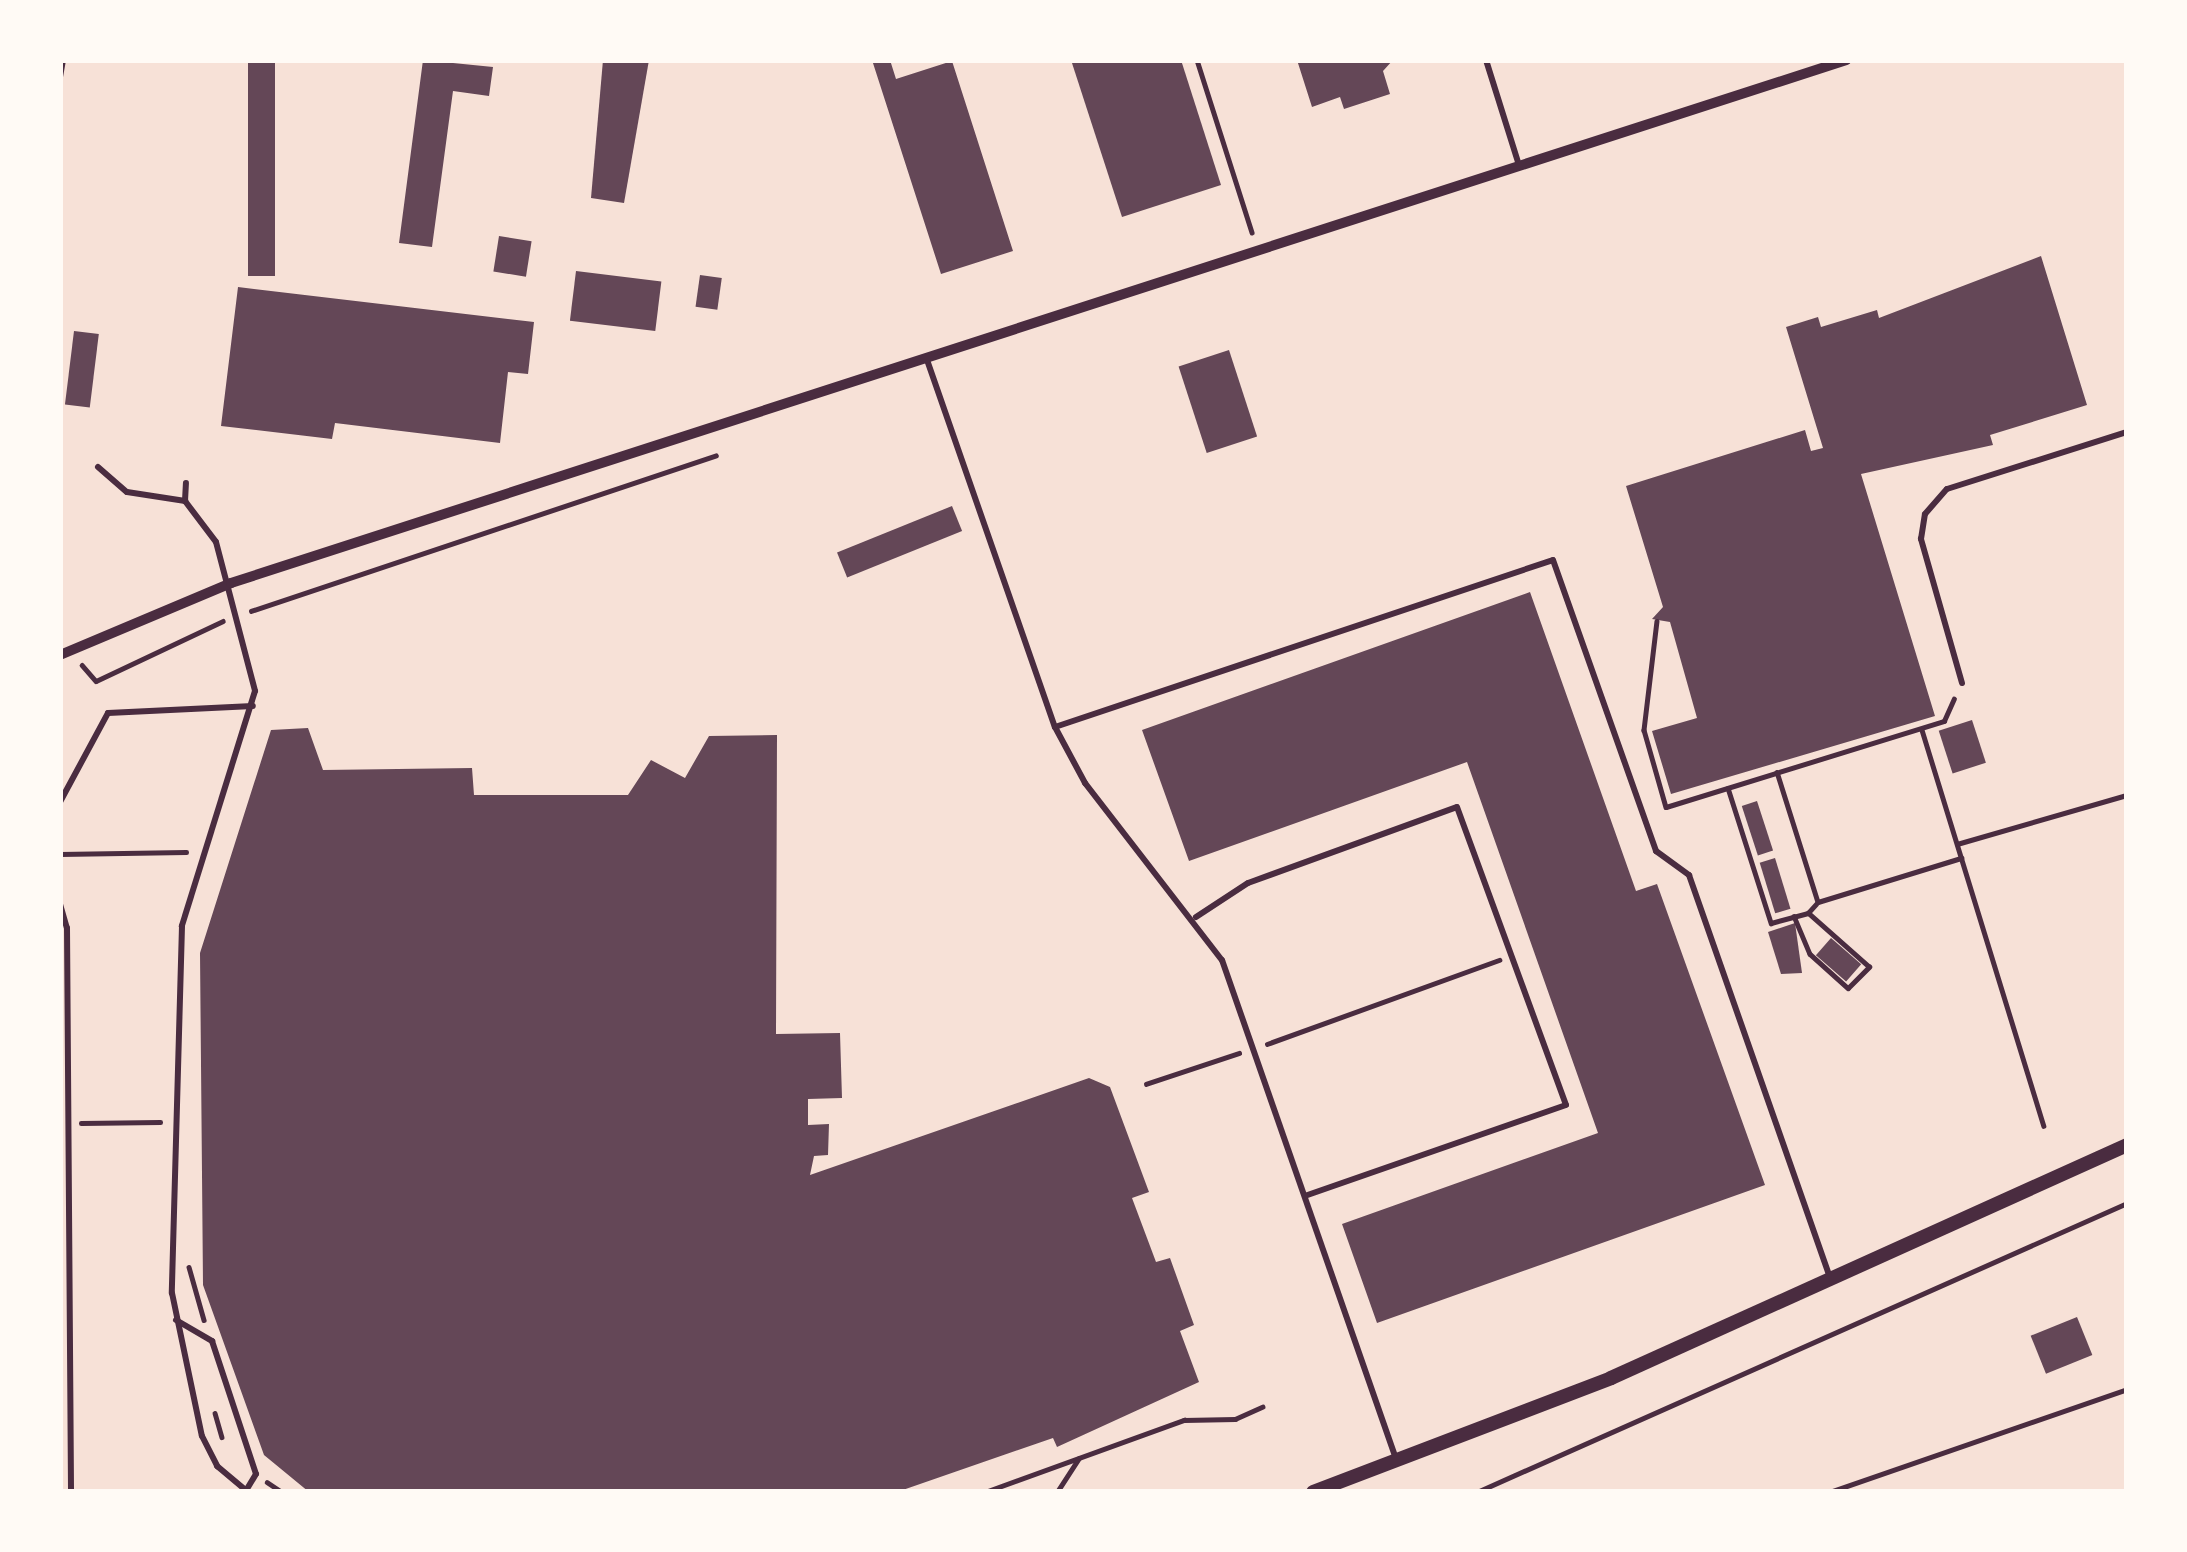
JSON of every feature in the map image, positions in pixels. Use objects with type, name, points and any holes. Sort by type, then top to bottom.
[{"type":"street","points":[[65,652],[231,583],[1846,60]]},
{"type":"street","points":[[1312,1492],[1832,1282],[2127,1145]]},
{"type":"lane","points":[[60,77],[63,60]]},
{"type":"lane","points":[[1486,60],[1519,165]]},
{"type":"lane","points":[[926,356],[1055,727],[1085,783],[1195,918],[1222,960],[1396,1460]]},
{"type":"lane","points":[[1962,683],[1921,539],[1925,514],[1947,489],[2127,432]]},
{"type":"lane","points":[[98,467],[127,492],[185,500]]},
{"type":"lane","points":[[176,1320],[212,1341],[256,1474],[247,1491],[217,1466],[202,1436],[176,1320],[185,918],[253,706],[231,583],[216,542],[185,500],[186,483]]},
{"type":"lane","points":[[1055,727],[1553,560],[1656,851],[1689,875],[1832,1282]]},
{"type":"lane","points":[[60,802],[107,713],[253,706]]},
{"type":"lane","points":[[1195,918],[1248,884],[1457,807],[1566,1105],[1305,1196]]},
{"type":"lane","points":[[60,904],[69,1123],[71,1492]]},
{"type":"path","points":[[1197,60],[1257,249]]},
{"type":"path","points":[[65,652],[96,681],[235,616],[716,455]]},
{"type":"path","points":[[1657,621],[1643,730],[1666,807],[1943,721],[1962,683]]},
{"type":"path","points":[[1921,728],[2044,1126]]},
{"type":"path","points":[[1777,772],[1817,902]]},
{"type":"path","points":[[1728,788],[1771,923],[1808,913],[1817,902],[1961,858]]},
{"type":"path","points":[[1957,844],[2127,795]]},
{"type":"path","points":[[60,854],[207,852]]},
{"type":"path","points":[[1794,916],[1810,954],[1848,988],[1869,967],[1808,913]]},
{"type":"path","points":[[1145,1084],[1511,955]]},
{"type":"path","points":[[69,1123],[177,1122]]},
{"type":"path","points":[[1477,1492],[2127,1203]]},
{"type":"path","points":[[1830,1492],[2127,1389]]},
{"type":"path","points":[[985,1492],[1184,1420],[1235,1419],[1262,1407]]},
{"type":"path","points":[[1057,1492],[1079,1458]]},
{"type":"path","points":[[295,1492],[306,1492]]},
{"type":"building","points":[[248,60],[275,60],[275,276],[248,276]]},
{"type":"building","points":[[423,60],[493,67],[489,96],[453,91],[432,247],[399,243]]},
{"type":"building","points":[[603,60],[649,60],[624,203],[591,198]]},
{"type":"building","points":[[872,60],[890,60],[896,79],[952,61],[1013,251],[941,274]]},
{"type":"building","points":[[1071,60],[1181,60],[1221,185],[1122,217]]},
{"type":"building","points":[[1297,60],[1393,60],[1383,71],[1390,94],[1344,109],[1340,97],[1312,107]]},
{"type":"building","points":[[499,236],[532,241],[526,277],[493,272]]},
{"type":"building","points":[[2041,256],[2087,405],[1990,435],[1993,445],[1861,474],[1935,716],[1671,794],[1652,731],[1697,718],[1670,622],[1652,619],[1663,607],[1626,486],[1805,430],[1811,451],[1823,448],[1786,327],[1818,317],[1821,327],[1877,310],[1879,318]]},
{"type":"building","points":[[576,271],[661,281],[655,331],[570,321]]},
{"type":"building","points":[[700,275],[722,278],[717,310],[696,307]]},
{"type":"building","points":[[238,287],[534,322],[528,374],[508,372],[500,443],[335,423],[332,439],[221,426]]},
{"type":"building","points":[[74,331],[99,334],[90,407],[65,404]]},
{"type":"building","points":[[1229,350],[1257,437],[1207,453],[1179,366]]},
{"type":"building","points":[[952,506],[962,531],[847,577],[837,552]]},
{"type":"building","points":[[1530,592],[1636,891],[1657,884],[1765,1185],[1377,1323],[1342,1224],[1598,1133],[1467,762],[1189,861],[1142,730]]},
{"type":"building","points":[[1972,720],[1986,763],[1953,774],[1939,731]]},
{"type":"building","points":[[308,728],[323,770],[472,768],[474,795],[628,795],[651,760],[685,778],[709,736],[777,735],[776,1034],[840,1033],[842,1098],[808,1099],[808,1125],[829,1124],[828,1155],[814,1156],[810,1175],[1089,1078],[1110,1087],[1149,1192],[1132,1198],[1156,1262],[1170,1258],[1194,1325],[1180,1331],[1199,1382],[1057,1447],[1053,1438],[897,1492],[309,1492],[264,1455],[203,1285],[200,953],[271,730]]},
{"type":"building","points":[[1757,801],[1773,850],[1758,855],[1742,806]]},
{"type":"building","points":[[1775,858],[1790,909],[1775,913],[1760,863]]},
{"type":"building","points":[[1795,923],[1802,973],[1781,974],[1768,932]]},
{"type":"building","points":[[1831,938],[1861,964],[1846,982],[1816,955]]},
{"type":"building","points":[[2077,1317],[2092,1355],[2046,1374],[2031,1336]]}]
